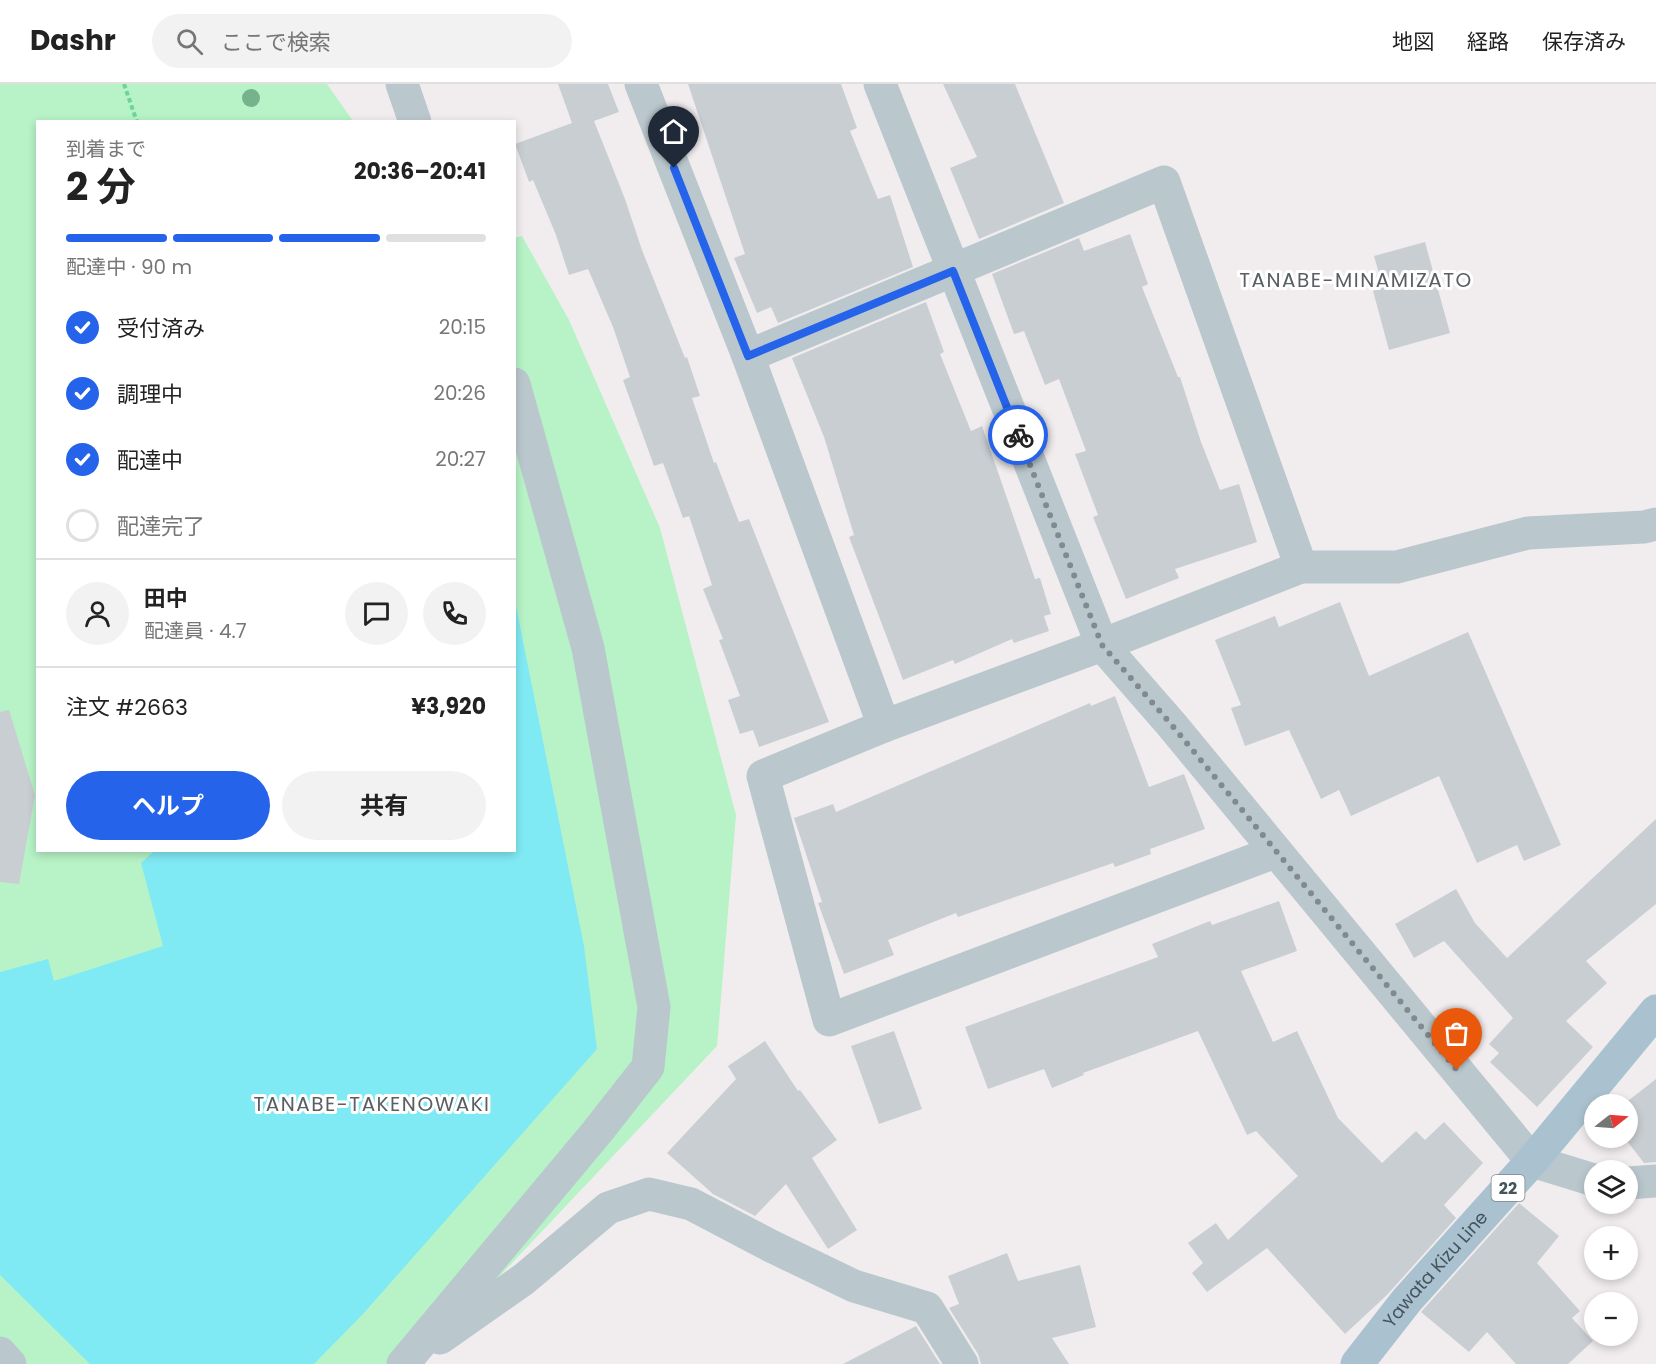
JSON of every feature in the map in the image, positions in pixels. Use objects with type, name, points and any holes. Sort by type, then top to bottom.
[{"type":"main road","name":"Yawata Kizu Line","points":[[1357,1364],[1407,1300],[1532,1161],[1656,1011]]},
{"type":"street","points":[[402,84],[414,120]]},
{"type":"street","points":[[641,84],[748,356],[884,726]]},
{"type":"street","points":[[880,84],[1102,645],[1171,724],[1532,1161],[1584,1177]]},
{"type":"street","points":[[748,356],[1164,182],[1301,567]]},
{"type":"street","points":[[404,1364],[597,1132],[648,1067],[654,1008],[588,648],[516,391]]},
{"type":"street","points":[[1275,852],[829,1020],[763,776],[884,726],[1102,645],[1301,567],[1397,567],[1528,533],[1644,527],[1656,524]]},
{"type":"street","points":[[1638,1183],[1656,1181]]},
{"type":"street","points":[[404,1364],[524,1279],[608,1208],[649,1194],[691,1204],[854,1286],[927,1308],[962,1364]]},
{"type":"street","points":[[0,1353],[10,1364]]},
{"type":"path","points":[[124,84],[136,120]]},
{"type":"green space","points":[[0,84],[327,84],[352,120],[36,120],[36,852],[516,852],[516,238],[522,236],[569,320],[660,528],[736,815],[717,1046],[477,1300],[424,1364],[0,1364]]},
{"type":"water","points":[[516,606],[584,946],[597,1049],[363,1314],[314,1364],[90,1364],[0,1275],[0,972],[48,959],[54,981],[163,946],[141,863],[153,852],[516,852]]},
{"type":"building","points":[[558,84],[608,84],[619,112],[594,121],[625,199],[642,250],[685,358],[687,357],[700,396],[692,398],[714,463],[716,462],[739,522],[749,519],[829,722],[759,747],[753,730],[740,734],[728,700],[740,696],[719,640],[723,639],[703,589],[712,585],[689,516],[683,518],[663,463],[654,466],[623,380],[630,377],[613,327],[588,269],[569,275],[556,235],[533,180],[529,182],[516,147],[516,144],[572,123]]},
{"type":"building","points":[[688,84],[841,84],[857,128],[850,131],[878,199],[890,195],[913,267],[778,323],[771,307],[757,313],[734,258],[745,254]]},
{"type":"building","points":[[943,84],[1015,84],[1064,203],[979,239],[950,168],[977,157]]},
{"type":"building","points":[[1130,234],[1148,284],[1142,287],[1178,377],[1180,377],[1201,442],[1220,490],[1239,484],[1257,542],[1175,569],[1179,578],[1126,599],[1093,517],[1098,515],[1075,454],[1086,451],[1059,379],[1045,385],[1024,331],[1014,334],[992,274],[1079,238],[1084,251]]},
{"type":"building","points":[[1425,242],[1450,333],[1389,350],[1373,291],[1383,287],[1374,256]]},
{"type":"building","points":[[926,302],[944,352],[940,354],[971,431],[982,426],[1035,579],[1040,578],[1051,614],[1044,616],[1049,631],[1014,643],[1012,639],[955,664],[953,660],[903,680],[849,537],[854,535],[824,437],[792,358]]},
{"type":"building","points":[[1340,602],[1369,676],[1468,632],[1561,845],[1524,861],[1517,845],[1477,863],[1439,776],[1351,816],[1339,790],[1321,799],[1289,730],[1245,746],[1231,708],[1241,705],[1215,640],[1275,616],[1279,627]]},
{"type":"building","points":[[1115,696],[1149,787],[1184,774],[1205,829],[1150,849],[1151,854],[1115,867],[1113,863],[958,917],[956,913],[888,940],[894,955],[844,974],[818,903],[822,902],[794,818],[833,804],[836,812],[1090,703],[1091,706]]},
{"type":"building","points":[[9,710],[35,795],[19,884],[0,882],[0,712]]},
{"type":"building","points":[[1656,819],[1656,904],[1586,961],[1607,983],[1566,1021],[1593,1047],[1537,1107],[1490,1062],[1499,1053],[1489,1044],[1513,1018],[1444,941],[1414,958],[1395,924],[1456,889],[1475,923],[1507,958]]},
{"type":"building","points":[[1279,901],[1297,951],[1241,971],[1273,1042],[1297,1031],[1338,1118],[1382,1163],[1416,1131],[1425,1140],[1444,1122],[1483,1163],[1444,1205],[1456,1218],[1387,1295],[1345,1334],[1267,1248],[1207,1292],[1192,1273],[1203,1263],[1188,1243],[1216,1223],[1228,1240],[1298,1176],[1256,1131],[1247,1135],[1198,1031],[1083,1073],[1084,1075],[1052,1088],[1044,1069],[988,1089],[965,1027],[1158,957],[1152,944],[1210,921],[1212,925]]},
{"type":"building","points":[[894,1031],[922,1109],[879,1124],[851,1046]]},
{"type":"building","points":[[765,1041],[798,1091],[800,1090],[837,1140],[812,1158],[857,1230],[828,1249],[786,1184],[755,1216],[713,1194],[667,1153],[736,1079],[728,1066]]},
{"type":"building","points":[[1656,1079],[1656,1162],[1644,1163],[1632,1148],[1638,1148],[1637,1094]]},
{"type":"building","points":[[1519,1203],[1559,1236],[1537,1263],[1580,1311],[1572,1318],[1584,1331],[1584,1346],[1588,1346],[1568,1364],[1516,1364],[1487,1332],[1469,1352],[1421,1312]]},
{"type":"building","points":[[1007,1253],[1018,1281],[1080,1265],[1096,1327],[1052,1338],[1069,1364],[981,1364],[978,1354],[949,1308],[959,1304],[948,1276]]},
{"type":"building","points":[[916,1326],[940,1364],[843,1364]]},
{"type":"way so far","points":[[1018,435],[1102,645],[1171,724],[1457,1070]]},
{"type":"district","name":"TANABE-MINAMIZATO","points":[[1356,280]]},
{"type":"district","name":"TANABE-TAKENOWAKI","points":[[372,1104]]},
{"type":"route","points":[[674,168],[748,356],[953,271],[1018,435]]}]
